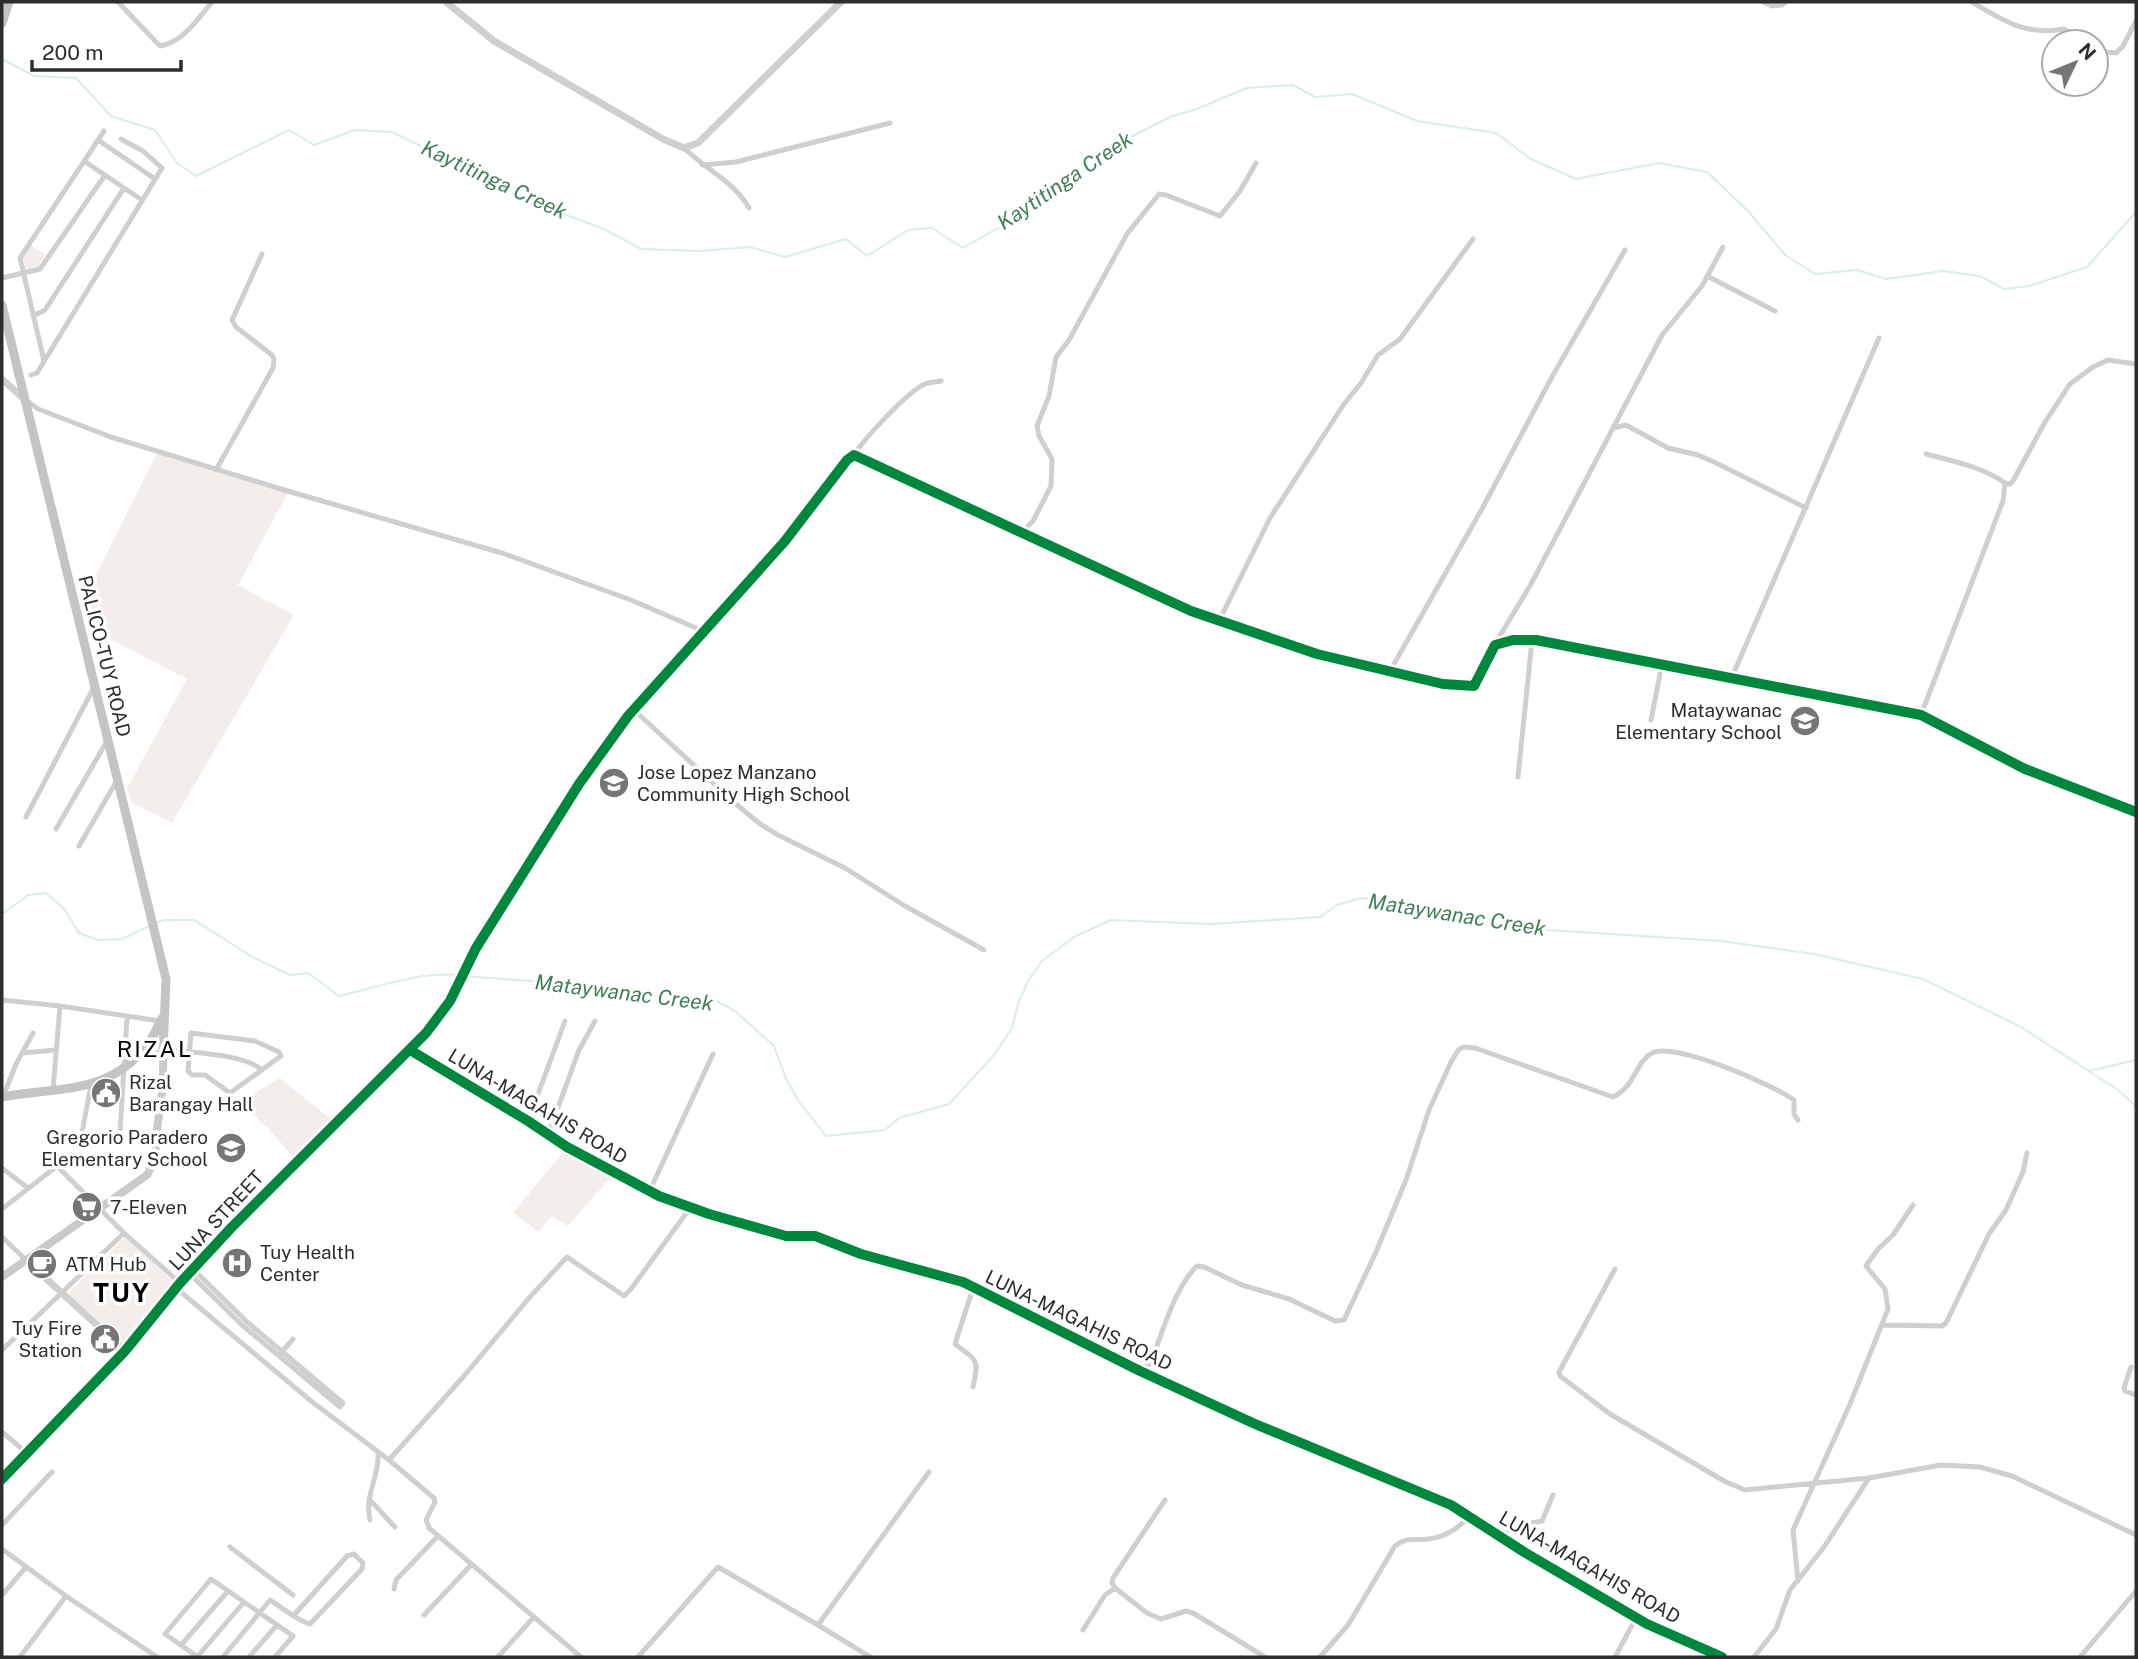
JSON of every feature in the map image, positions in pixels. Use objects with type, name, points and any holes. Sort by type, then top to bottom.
[{"type":"main road","points":[[2,23],[9,2]]},
{"type":"main road","name":"PALICO-TUY ROAD","points":[[2,305],[166,979],[162,1018],[163,1049]]},
{"type":"main road","name":"PALICO-TUY ROAD","points":[[126,1068],[148,1044],[162,1018]]},
{"type":"main road","points":[[2,1277],[147,1175],[155,1157],[163,1074],[163,1049],[157,1041],[148,1044],[147,1052],[159,1070],[156,1114],[158,1121]]},
{"type":"main road","points":[[2,1097],[107,1080],[126,1068],[159,1055],[163,1049]]},
{"type":"street","points":[[118,2],[160,46],[172,44],[212,2]]},
{"type":"street","points":[[446,2],[494,41],[663,139],[684,148],[735,189],[749,208]]},
{"type":"street","points":[[684,148],[698,143],[841,2]]},
{"type":"street","points":[[1763,2],[1772,6],[1786,2]]},
{"type":"street","points":[[1972,2],[2004,22],[2040,32]]},
{"type":"street","points":[[2110,52],[2116,53],[2123,46],[2136,21]]},
{"type":"street","points":[[702,165],[736,163],[890,123]]},
{"type":"street","points":[[44,361],[19,260],[104,131]]},
{"type":"street","points":[[31,375],[37,373],[162,168],[143,151],[121,139]]},
{"type":"street","points":[[98,140],[155,179]]},
{"type":"street","points":[[84,161],[142,200]]},
{"type":"street","points":[[1023,532],[1033,521],[1051,486],[1052,460],[1039,436],[1037,426],[1049,396],[1056,357],[1069,340],[1128,234],[1159,194],[1220,216],[1240,191],[1256,163]]},
{"type":"street","points":[[2,278],[43,267],[104,175]]},
{"type":"street","points":[[33,316],[45,310],[124,188]]},
{"type":"street","points":[[1219,621],[1270,518],[1344,404],[1378,355],[1400,339],[1473,239]]},
{"type":"street","points":[[941,381],[927,382],[916,389],[861,444],[854,455],[1191,611],[1317,654],[1443,684],[1474,686],[1531,584],[1662,334],[1707,276],[1723,247]]},
{"type":"street","points":[[1390,671],[1553,374],[1625,250]]},
{"type":"street","points":[[216,470],[273,368],[272,355],[236,327],[232,320],[262,254]]},
{"type":"street","points":[[1707,276],[1775,311]]},
{"type":"street","points":[[1732,677],[1879,338]]},
{"type":"street","points":[[1926,454],[1962,464],[2010,484],[2070,384],[2092,367],[2108,360],[2136,364]]},
{"type":"street","points":[[2,379],[38,409],[79,426],[216,470],[502,553],[631,600],[704,631]]},
{"type":"street","points":[[1614,428],[1626,425],[1668,448],[1698,455],[1806,508]]},
{"type":"street","name":"LUNA STREET","points":[[2,1479],[124,1351],[191,1271],[287,1171],[410,1050],[441,1014],[458,987],[470,960],[579,784],[634,710],[785,541],[847,460],[854,455]]},
{"type":"street","points":[[1921,715],[2004,501],[2005,483]]},
{"type":"street","points":[[1495,645],[1513,640],[1532,640],[1921,715],[2025,769],[2136,812]]},
{"type":"street","points":[[1518,777],[1532,640]]},
{"type":"street","points":[[1651,720],[1662,664]]},
{"type":"street","points":[[26,817],[94,686]]},
{"type":"street","points":[[634,710],[760,824],[845,868],[905,906],[984,950]]},
{"type":"street","points":[[57,829],[108,740]]},
{"type":"street","points":[[79,846],[118,779]]},
{"type":"street","points":[[2,1000],[127,1017],[162,1018]]},
{"type":"street","points":[[53,1090],[60,1006]]},
{"type":"street","points":[[120,1132],[126,1068],[127,1017]]},
{"type":"street","points":[[528,1121],[565,1021]]},
{"type":"street","points":[[548,1135],[579,1050],[595,1021]]},
{"type":"street","points":[[2,1097],[33,1033]]},
{"type":"street","points":[[191,1033],[255,1041],[279,1052],[281,1056],[262,1070],[230,1093],[205,1074],[192,1074],[188,1071],[191,1033]]},
{"type":"street","points":[[1139,1371],[1150,1364],[1179,1294],[1196,1266],[1204,1267],[1242,1285],[1289,1299],[1335,1321],[1344,1321],[1406,1180],[1429,1110],[1451,1062],[1459,1049],[1464,1047],[1475,1048],[1613,1097],[1626,1089],[1646,1058],[1653,1052],[1664,1050],[1691,1056],[1764,1082],[1794,1100],[1794,1114],[1798,1121]]},
{"type":"street","points":[[163,1049],[235,1059],[255,1064],[262,1070]]},
{"type":"street","points":[[22,1053],[56,1050]]},
{"type":"street","name":"LUNA-MAGAHIS ROAD","points":[[410,1050],[567,1147],[650,1191],[690,1208],[786,1236],[815,1237],[861,1254],[963,1282],[1139,1371],[1255,1424],[1451,1505],[1636,1618],[1722,1657]]},
{"type":"street","points":[[650,1191],[713,1054]]},
{"type":"street","points":[[80,1138],[91,1084]]},
{"type":"street","points":[[1884,1325],[1942,1326],[1946,1323],[1989,1234],[2006,1210],[2023,1172],[2027,1153]]},
{"type":"street","points":[[2,1209],[57,1166],[178,1286],[311,1401],[434,1498],[426,1524],[581,1657]]},
{"type":"street","points":[[2,1168],[28,1188]]},
{"type":"street","points":[[1798,1581],[1793,1530],[1884,1325],[1888,1309],[1885,1289],[1866,1266],[1878,1249],[1893,1235],[1913,1205]]},
{"type":"street","points":[[388,1460],[464,1376],[528,1298],[567,1257],[624,1296],[690,1208]]},
{"type":"street","points":[[2,1350],[124,1233]]},
{"type":"street","points":[[2,1237],[124,1351]]},
{"type":"street","points":[[1615,1269],[1559,1372],[1560,1376],[1611,1414],[1724,1481],[1745,1490],[1869,1478],[1941,1465],[1980,1467],[2012,1476],[2136,1535]]},
{"type":"street","points":[[191,1271],[242,1325],[281,1354],[343,1403],[340,1407],[281,1354]]},
{"type":"street","points":[[973,1288],[955,1344],[978,1365],[973,1387]]},
{"type":"street","points":[[281,1354],[293,1339]]},
{"type":"street","points":[[2131,1367],[2123,1388],[2136,1395]]},
{"type":"street","points":[[2,1432],[27,1453]]},
{"type":"street","points":[[370,1520],[369,1499],[379,1464],[377,1452]]},
{"type":"street","points":[[2,1525],[52,1472]]},
{"type":"street","points":[[818,1625],[929,1472]]},
{"type":"street","points":[[1754,1657],[1776,1629],[1790,1590],[1825,1547],[1869,1478]]},
{"type":"street","points":[[1499,1536],[1521,1525],[1542,1521],[1553,1494]]},
{"type":"street","points":[[369,1499],[395,1527]]},
{"type":"street","points":[[1165,1500],[1113,1578],[1115,1588],[1147,1613],[1161,1619],[1186,1611],[1193,1613],[1265,1657]]},
{"type":"street","points":[[1321,1657],[1348,1625],[1395,1546],[1409,1538],[1430,1539],[1458,1529],[1469,1516]]},
{"type":"street","points":[[394,1589],[396,1580],[438,1536]]},
{"type":"street","points":[[230,1547],[293,1595]]},
{"type":"street","points":[[2,1549],[156,1657]]},
{"type":"street","points":[[270,1600],[293,1616],[310,1624],[362,1569],[363,1563],[354,1555],[347,1556],[293,1616]]},
{"type":"street","points":[[424,1615],[471,1565]]},
{"type":"street","points":[[2,1595],[26,1567]]},
{"type":"street","points":[[638,1657],[718,1567],[870,1657]]},
{"type":"street","points":[[244,1602],[197,1657],[165,1634],[211,1579],[293,1636],[275,1657]]},
{"type":"street","points":[[223,1657],[261,1614],[280,1586]]},
{"type":"street","points":[[1083,1630],[1105,1595],[1115,1588]]},
{"type":"street","points":[[181,1645],[228,1591]]},
{"type":"street","points":[[2080,1657],[2136,1591]]},
{"type":"street","points":[[20,1657],[66,1596]]},
{"type":"street","points":[[498,1657],[533,1618]]},
{"type":"street","points":[[1615,1657],[1636,1618]]},
{"type":"street","points":[[249,1657],[277,1625]]},
{"type":"shaded area","points":[[31,245],[46,255],[38,266],[26,269],[23,258]]},
{"type":"shaded area","points":[[158,451],[288,493],[238,585],[294,615],[172,823],[132,803],[127,788],[187,679],[89,628],[82,603]]},
{"type":"shaded area","points":[[280,1078],[332,1120],[294,1158],[268,1128],[239,1102]]},
{"type":"shaded area","points":[[564,1151],[611,1177],[568,1226],[552,1216],[539,1232],[513,1213]]},
{"type":"shaded area","points":[[125,1237],[176,1284],[124,1347],[67,1294]]},
{"type":"waterway","name":"Kaytitinga Creek","points":[[2,59],[34,76],[76,78],[111,116],[155,130],[177,163],[196,176],[289,130],[314,145],[355,130],[392,132],[547,208],[604,229],[641,249],[699,251],[750,247],[785,257],[846,239],[867,256],[908,230],[932,228],[963,248],[1079,176],[1117,144],[1172,116],[1247,88],[1293,85],[1315,97],[1352,94],[1417,121],[1496,133],[1531,159],[1576,179],[1659,163],[1707,172],[1748,211],[1785,255],[1815,274],[1857,270],[1886,279],[1943,271],[1980,276],[2004,289],[2029,286],[2087,267],[2136,212]]},
{"type":"waterway","name":"Mataywanac Creek","points":[[2,912],[28,895],[46,893],[64,909],[79,933],[98,940],[122,939],[149,926]]},
{"type":"waterway","name":"Mataywanac Creek","points":[[464,976],[531,981],[644,996],[715,1000],[735,1011],[774,1046],[786,1079],[798,1100],[826,1136],[885,1130],[899,1118],[949,1104],[995,1054],[1012,1028],[1028,981],[1042,961],[1074,937],[1111,920],[1210,924],[1320,917],[1337,905],[1361,898],[1394,900],[1431,911],[1531,929],[1721,941],[1814,954],[1923,979],[2021,1027],[2118,1090],[2136,1106]]},
{"type":"waterway","name":"Mataywanac Creek","points":[[157,923],[163,920],[194,920],[254,958],[290,975],[308,973],[339,996],[413,978],[458,975]]},
{"type":"waterway","points":[[2089,1071],[2136,1060]]},
{"type":"cycle path","points":[[2,1479],[125,1351],[180,1283],[231,1228],[426,1033],[450,1001],[476,948],[579,784],[628,716],[785,541],[847,460],[854,455],[1191,611],[1317,654],[1443,684],[1474,686],[1495,645],[1513,640],[1536,640],[1921,715],[2025,769],[2136,812]]},
{"type":"cycle path","points":[[410,1050],[567,1147],[659,1196],[709,1214],[786,1236],[815,1236],[861,1254],[963,1282],[1140,1371],[1255,1424],[1451,1505],[1524,1552],[1647,1624],[1722,1657]]},
{"type":"place","name":"Mataywanac Elementary School","points":[[1805,721]]},
{"type":"place","name":"Jose Lopez Manzano Community High School","points":[[614,783]]},
{"type":"place","name":"Rizal Barangay Hall","points":[[106,1093]]},
{"type":"place","name":"Gregorio Paradero Elementary School","points":[[231,1148]]},
{"type":"place","name":"7-Eleven","points":[[87,1207]]},
{"type":"place","name":"Tuy Health Center","points":[[237,1263]]},
{"type":"place","name":"ATM Hub","points":[[42,1264]]},
{"type":"place","name":"Tuy Fire Station","points":[[105,1339]]},
{"type":"district","name":"RIZAL","points":[[155,1049]]},
{"type":"district","name":"TUY","points":[[122,1293]]}]
